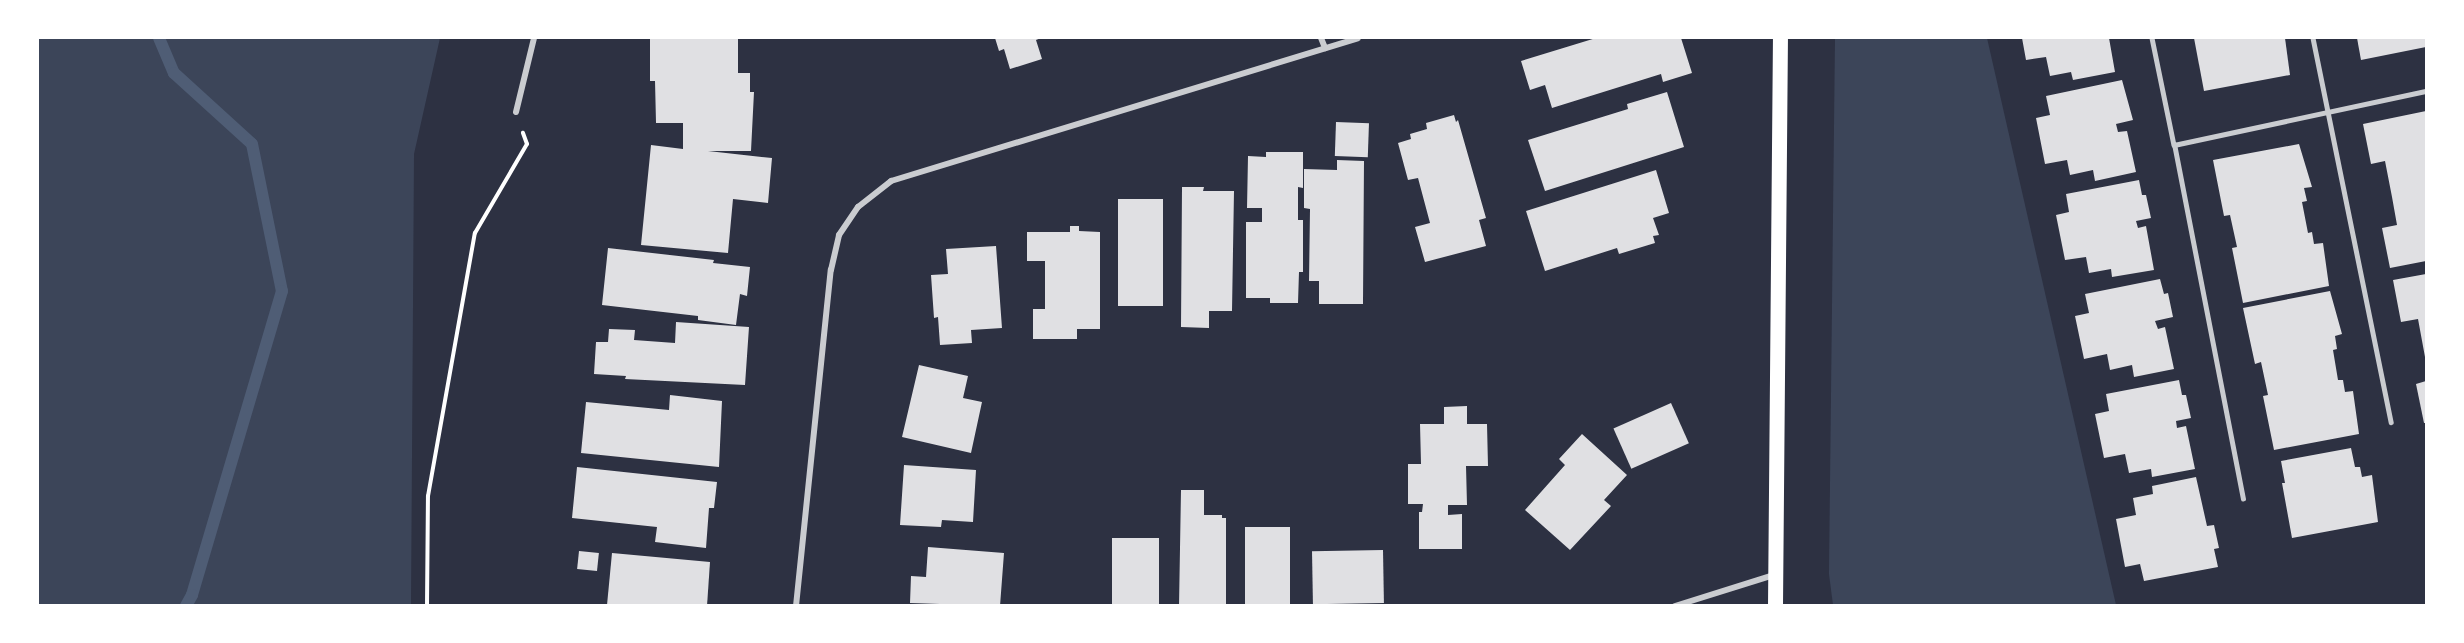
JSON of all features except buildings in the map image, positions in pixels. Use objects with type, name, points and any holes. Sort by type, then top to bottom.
[{"type":"main road","points":[[1775,606],[1780,38]]},
{"type":"street","points":[[516,112],[534,38]]},
{"type":"street","points":[[1321,38],[1324,48]]},
{"type":"street","points":[[796,606],[831,270],[839,235],[858,207],[891,181],[1358,38]]},
{"type":"street","points":[[1675,606],[1774,575]]},
{"type":"lane","points":[[2152,38],[2243,499]]},
{"type":"lane","points":[[2313,38],[2391,422]]},
{"type":"lane","points":[[2174,145],[2427,91]]},
{"type":"path","points":[[427,606],[428,496],[469,267],[476,233],[527,144],[516,112]]},
{"type":"shaded area","points":[[38,38],[440,38],[414,154],[411,605],[38,605]]},
{"type":"shaded area","points":[[1835,38],[1987,38],[2116,605],[1833,605],[1829,574]]},
{"type":"waterway","points":[[159,38],[174,73],[252,144],[282,291],[192,595],[186,606]]}]
